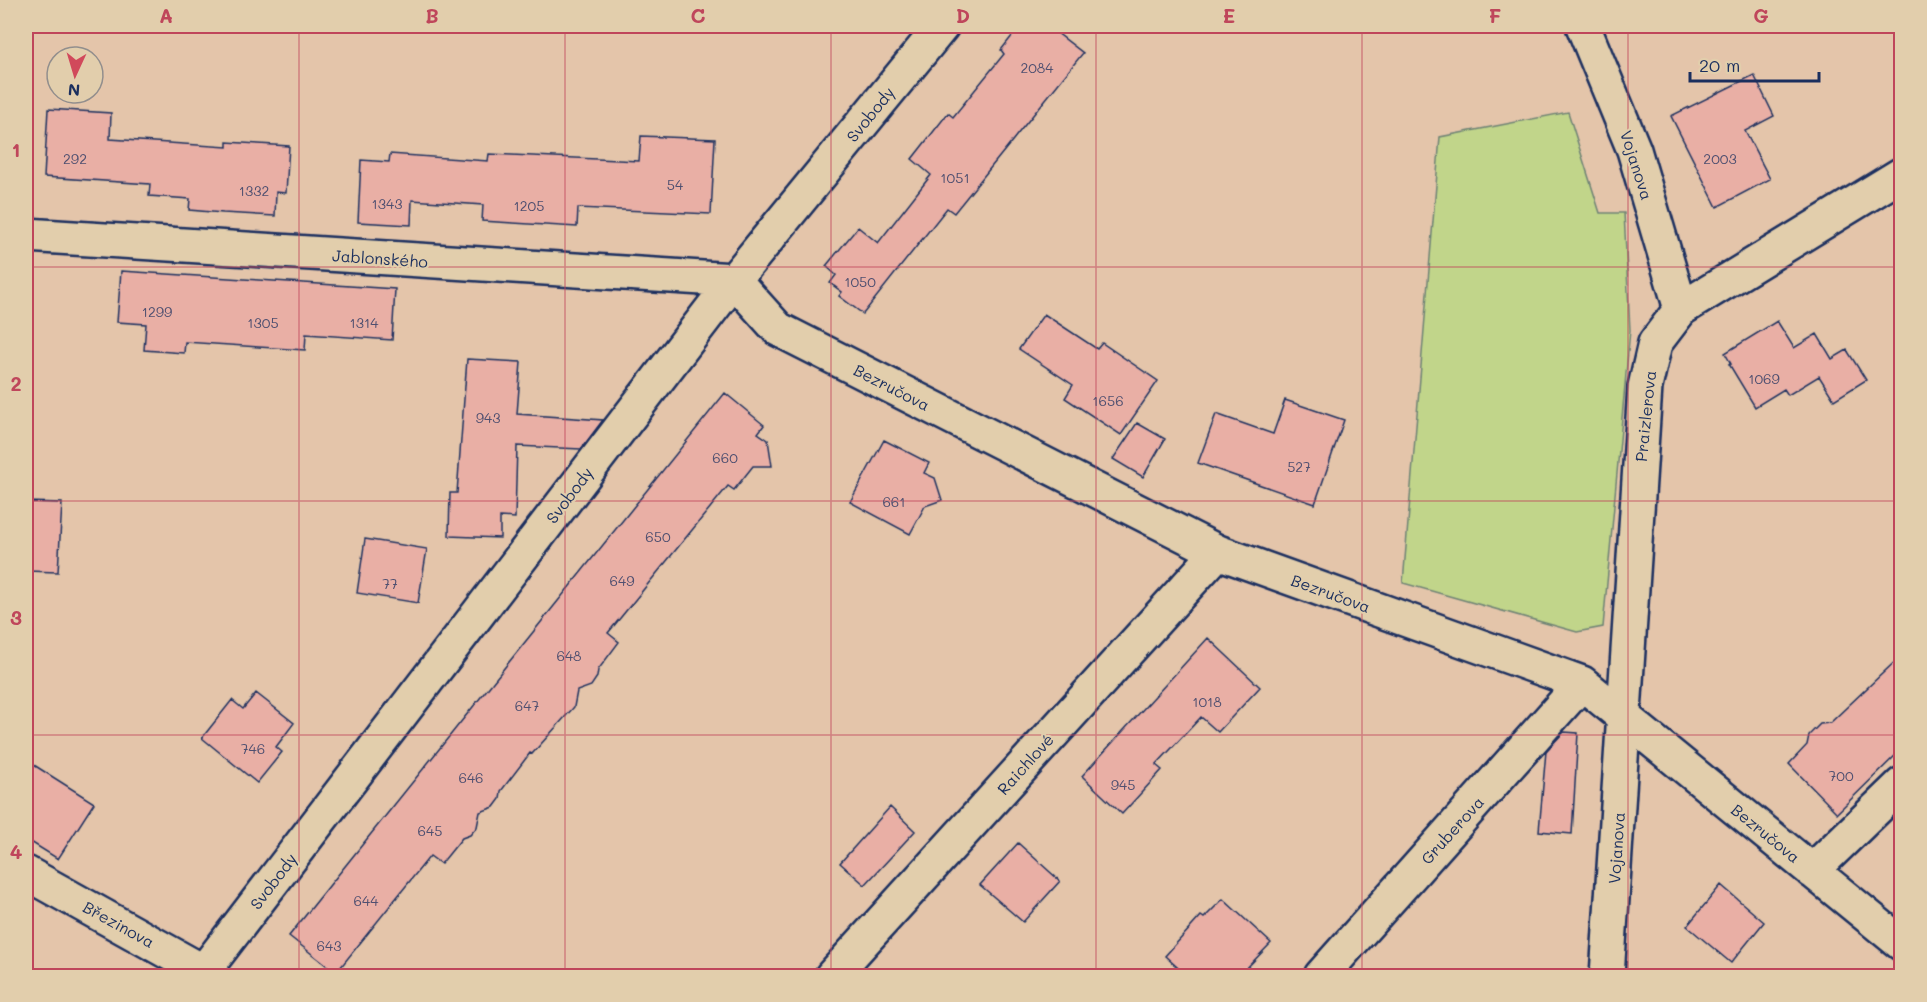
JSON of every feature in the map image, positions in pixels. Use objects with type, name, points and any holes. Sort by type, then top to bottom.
[{"type":"street","name":"Svobody","points":[[208,974],[734,280],[942,26]]},
{"type":"street","name":"Vojanova","points":[[1583,26],[1634,150],[1681,309]]},
{"type":"street","name":"Praizlerova","points":[[1624,719],[1645,387],[1656,343],[1681,309],[1902,174]]},
{"type":"street","name":"Jablonského","points":[[26,235],[734,280]]},
{"type":"street","name":"Bezručova","points":[[734,280],[778,329],[1218,552],[1582,683],[1902,944]]},
{"type":"street","name":"Raichlové","points":[[832,976],[1218,552]]},
{"type":"street","name":"Gruberova","points":[[1321,976],[1582,683]]},
{"type":"street","name":"Vojanova","points":[[1607,976],[1624,719]]},
{"type":"street","points":[[1812,872],[1902,784]]},
{"type":"street","name":"Březinova","points":[[26,873],[208,974]]},
{"type":"green space","points":[[1568,112],[1600,213],[1624,213],[1630,330],[1603,627],[1577,632],[1403,583],[1440,137]]},
{"type":"building","points":[[1020,26],[1048,26],[1083,53],[954,213],[947,208],[863,314],[839,296],[842,292],[830,283],[836,275],[826,266],[858,227],[878,243],[931,175],[912,159],[948,113],[953,117],[1004,54],[1001,50]]},
{"type":"building","points":[[1754,75],[1774,116],[1745,131],[1770,179],[1717,207],[1671,116]]},
{"type":"building","points":[[48,109],[111,113],[110,139],[227,147],[227,142],[289,146],[286,193],[276,192],[275,216],[223,213],[189,210],[190,199],[149,196],[150,184],[44,177]]},
{"type":"building","points":[[641,136],[715,139],[711,214],[578,208],[577,227],[482,221],[483,205],[412,200],[411,225],[358,222],[361,160],[389,162],[390,154],[488,161],[489,154],[639,161]]},
{"type":"building","points":[[121,271],[395,289],[392,340],[306,334],[305,350],[185,342],[184,353],[144,350],[146,324],[117,322]]},
{"type":"building","points":[[1044,314],[1097,349],[1102,343],[1158,381],[1121,435],[1065,398],[1073,385],[1019,349]]},
{"type":"building","points":[[1777,321],[1794,348],[1817,334],[1832,359],[1847,350],[1866,380],[1834,400],[1819,376],[1788,395],[1784,389],[1755,407],[1729,364],[1731,364],[1725,353]]},
{"type":"building","points":[[467,359],[521,362],[517,414],[603,420],[581,449],[517,446],[515,518],[500,517],[500,538],[449,536],[450,493],[457,493]]},
{"type":"building","points":[[725,393],[764,425],[758,433],[768,440],[772,466],[753,466],[734,490],[728,486],[608,633],[619,642],[598,670],[597,677],[591,686],[577,691],[574,707],[532,754],[530,753],[501,791],[500,799],[494,807],[480,812],[477,827],[470,835],[462,838],[441,864],[430,856],[336,973],[289,936]]},
{"type":"building","points":[[1285,400],[1344,420],[1315,504],[1198,463],[1216,414],[1273,434]]},
{"type":"building","points":[[1137,423],[1165,439],[1143,477],[1113,459]]},
{"type":"building","points":[[884,440],[929,463],[924,473],[935,478],[942,500],[925,506],[910,534],[850,502]]},
{"type":"building","points":[[26,502],[62,503],[58,572],[26,571]]},
{"type":"building","points":[[365,539],[427,549],[418,603],[357,593]]},
{"type":"building","points":[[1208,638],[1260,687],[1218,732],[1201,717],[1156,765],[1162,770],[1122,814],[1082,776]]},
{"type":"building","points":[[1902,655],[1902,749],[1837,813],[1789,764],[1807,745],[1809,735],[1820,724],[1830,723]]},
{"type":"building","points":[[256,693],[294,723],[276,747],[282,752],[257,783],[202,738],[232,700],[243,709]]},
{"type":"building","points":[[1564,732],[1578,733],[1572,834],[1539,831],[1546,751]]},
{"type":"building","points":[[26,760],[94,803],[58,859],[26,839]]},
{"type":"building","points":[[890,807],[915,831],[865,885],[840,863]]},
{"type":"building","points":[[1018,843],[1060,881],[1023,922],[980,885]]},
{"type":"building","points":[[1721,885],[1764,922],[1731,963],[1687,926]]},
{"type":"building","points":[[1223,899],[1271,943],[1239,976],[1187,976],[1165,956],[1201,916],[1204,918]]}]
